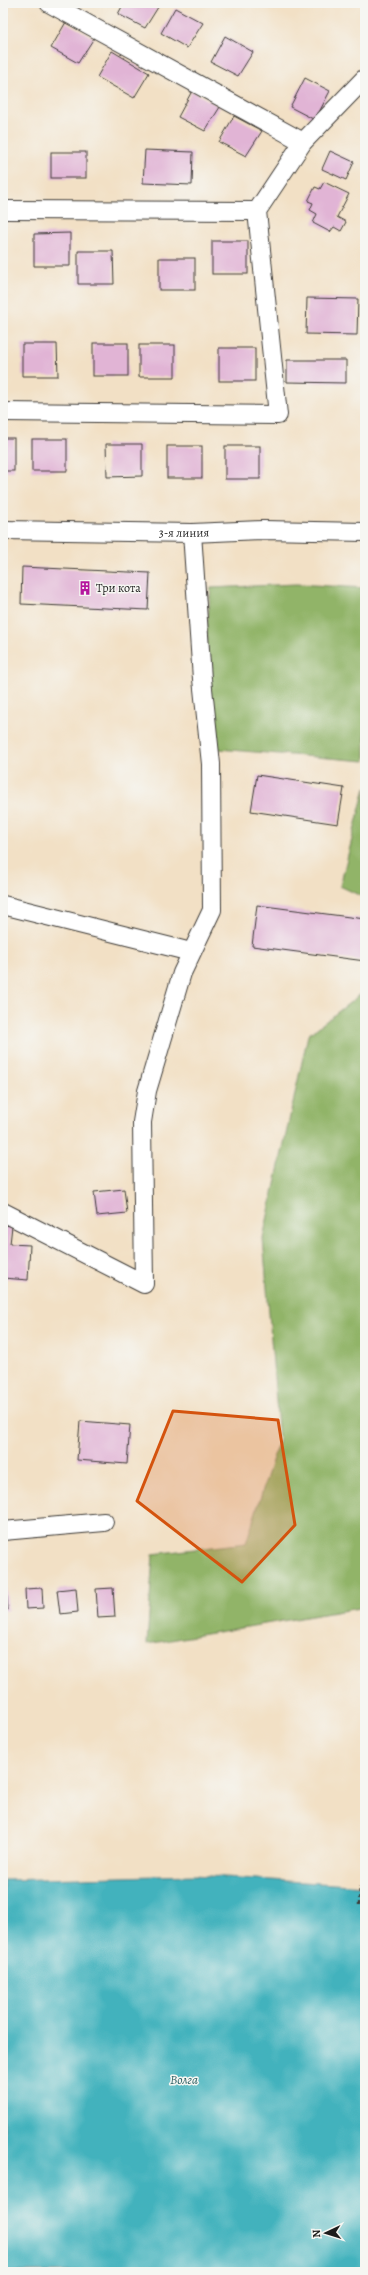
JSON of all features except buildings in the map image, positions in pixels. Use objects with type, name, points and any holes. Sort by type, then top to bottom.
[{"type":"street","points":[[49,3],[303,142]]},
{"type":"street","points":[[3,412],[278,415],[258,211],[303,142],[365,78]]},
{"type":"street","points":[[3,210],[258,211]]},
{"type":"street","name":"3-я линия","points":[[3,530],[192,533],[263,530],[365,532]]},
{"type":"street","points":[[3,1212],[144,1284],[142,1122],[152,1076],[182,973],[212,910],[211,764],[202,679],[192,533]]},
{"type":"street","points":[[3,905],[191,952]]},
{"type":"street","points":[[3,1531],[104,1522]]},
{"type":"path","points":[[359,1905],[360,1886]]},
{"type":"highlighted area","points":[[173,1411],[278,1420],[295,1525],[242,1582],[137,1501]]},
{"type":"green space","points":[[296,584],[365,588],[365,761],[218,749],[208,692],[207,626],[211,588]]},
{"type":"green space","points":[[365,788],[365,898],[340,886]]},
{"type":"green space","points":[[365,991],[365,1607],[147,1644],[153,1554],[246,1543],[279,1439],[263,1238],[308,1035]]},
{"type":"water","name":"Волга","points":[[194,1875],[365,1886],[365,2272],[3,2272],[3,1880]]},
{"type":"place","name":"Три кота","points":[[85,588]]}]
